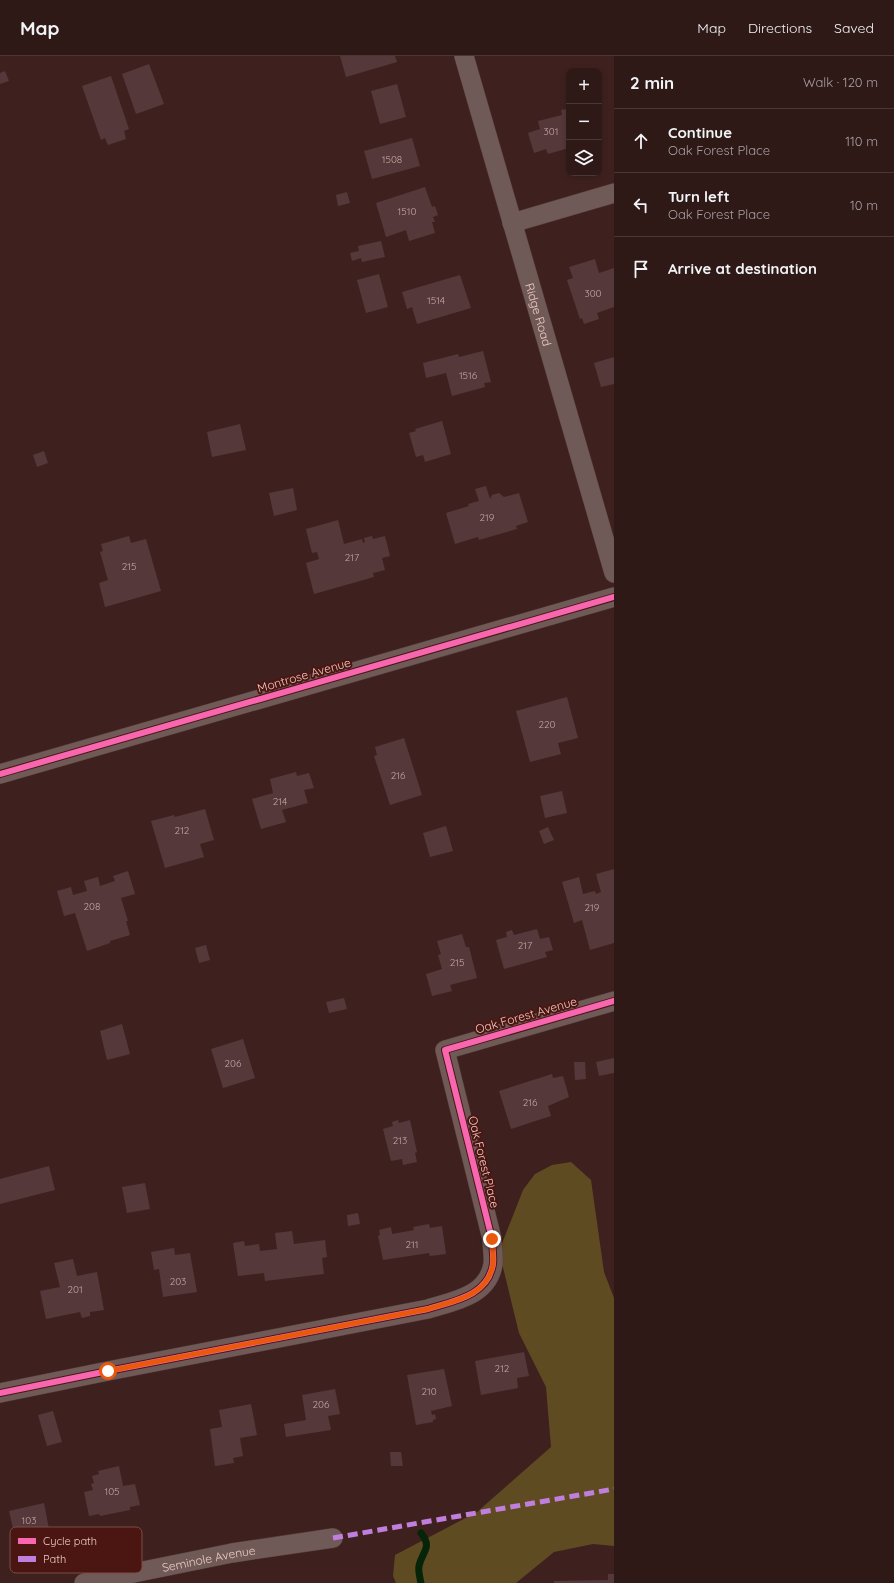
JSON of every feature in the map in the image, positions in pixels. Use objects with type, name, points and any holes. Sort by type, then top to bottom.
[{"type":"street","name":"Ridge Road","points":[[464,56],[614,573]]},
{"type":"street","points":[[512,223],[614,193]]},
{"type":"street","name":"Montrose Avenue","points":[[0,774],[614,597]]},
{"type":"street","name":"Oak Forest Avenue","points":[[445,1050],[614,1001]]},
{"type":"street","name":"Oak Forest Place","points":[[0,1393],[428,1309],[476,1292],[489,1280],[493,1263],[492,1239],[445,1050]]},
{"type":"street","name":"Seminole Avenue","points":[[142,1571],[232,1553],[333,1538]]},
{"type":"street","name":"Seminole Avenue","points":[[84,1583],[133,1573]]},
{"type":"shaded area","points":[[571,1162],[591,1180],[604,1272],[614,1298],[614,1546],[593,1544],[554,1552],[516,1583],[396,1583],[393,1576],[395,1555],[477,1512],[551,1447],[546,1387],[519,1333],[499,1251],[523,1190],[535,1174],[552,1165]]},
{"type":"building","points":[[340,56],[395,56],[397,62],[346,77]]},
{"type":"building","points":[[149,64],[164,104],[136,114],[122,74]]},
{"type":"building","points":[[5,71],[9,81],[0,84],[0,73]]},
{"type":"building","points":[[111,76],[129,129],[124,131],[126,139],[108,145],[105,138],[101,140],[82,86]]},
{"type":"building","points":[[397,84],[406,117],[380,124],[371,91]]},
{"type":"building","points":[[566,109],[566,149],[548,154],[546,149],[534,153],[528,133],[540,129],[538,121],[562,115],[561,110]]},
{"type":"building","points":[[412,138],[420,166],[372,179],[364,151]]},
{"type":"building","points":[[425,187],[432,207],[435,206],[438,215],[433,217],[435,222],[432,222],[435,233],[409,241],[406,230],[386,237],[376,203]]},
{"type":"building","points":[[347,192],[350,203],[338,206],[336,195]]},
{"type":"building","points":[[381,241],[385,257],[362,262],[361,258],[352,261],[350,253],[359,251],[358,246]]},
{"type":"building","points":[[595,259],[599,273],[614,268],[614,307],[597,313],[599,319],[584,324],[582,318],[580,319],[567,280],[573,278],[569,267]]},
{"type":"building","points":[[379,274],[388,307],[366,313],[357,280]]},
{"type":"building","points":[[460,275],[471,308],[417,324],[412,307],[407,309],[402,292]]},
{"type":"building","points":[[483,351],[491,382],[484,383],[485,387],[452,396],[446,373],[426,378],[423,363],[458,354],[459,357]]},
{"type":"building","points":[[614,357],[614,384],[601,387],[594,363]]},
{"type":"building","points":[[442,421],[451,454],[425,462],[423,455],[416,457],[409,433],[416,431],[415,429]]},
{"type":"building","points":[[240,424],[246,450],[212,457],[207,432]]},
{"type":"building","points":[[44,451],[48,463],[37,467],[33,455]]},
{"type":"building","points":[[486,486],[490,499],[492,495],[499,493],[504,497],[519,493],[528,522],[516,526],[517,529],[479,540],[478,537],[455,544],[446,513],[469,506],[468,504],[479,501],[475,489]]},
{"type":"building","points":[[293,488],[297,510],[274,516],[269,493]]},
{"type":"building","points":[[338,520],[344,544],[362,539],[363,543],[365,542],[364,538],[372,536],[373,539],[385,536],[390,556],[382,558],[385,570],[373,573],[374,577],[314,594],[306,563],[319,559],[317,552],[312,553],[306,529]]},
{"type":"building","points":[[129,536],[131,543],[146,539],[161,591],[105,607],[99,583],[108,580],[100,552],[103,551],[101,544]]},
{"type":"building","points":[[567,697],[578,738],[558,743],[561,754],[530,762],[516,711]]},
{"type":"building","points":[[404,738],[422,795],[390,805],[374,756],[377,755],[375,747]]},
{"type":"building","points":[[296,772],[297,776],[309,773],[314,788],[304,790],[308,803],[282,810],[286,822],[261,829],[252,799],[273,793],[270,779]]},
{"type":"building","points":[[562,791],[567,813],[545,818],[540,796]]},
{"type":"building","points":[[205,809],[214,840],[200,844],[204,857],[165,868],[151,821],[174,815],[175,817]]},
{"type":"building","points":[[446,826],[453,851],[430,857],[423,833]]},
{"type":"building","points":[[548,827],[554,840],[544,844],[539,831]]},
{"type":"building","points":[[614,869],[614,943],[590,950],[582,920],[574,923],[562,882],[579,877],[583,894],[595,891],[596,894],[601,892],[596,874]]},
{"type":"building","points":[[128,871],[135,894],[121,898],[128,921],[126,921],[130,935],[110,941],[110,943],[87,951],[75,913],[64,916],[57,891],[71,887],[73,895],[87,891],[84,881],[98,877],[100,886],[115,881],[113,876]]},
{"type":"building","points":[[537,929],[540,939],[549,937],[553,950],[545,952],[547,957],[504,969],[496,940],[507,937],[506,932],[512,930],[514,935]]},
{"type":"building","points":[[462,934],[466,947],[469,947],[477,978],[450,985],[452,991],[432,996],[426,974],[442,969],[438,955],[441,954],[437,941]]},
{"type":"building","points":[[206,945],[210,960],[199,963],[195,948]]},
{"type":"building","points":[[344,998],[347,1009],[329,1013],[326,1002]]},
{"type":"building","points":[[122,1024],[130,1054],[107,1060],[100,1031]]},
{"type":"building","points":[[243,1039],[255,1078],[223,1088],[211,1049]]},
{"type":"building","points":[[614,1058],[614,1073],[599,1076],[596,1062]]},
{"type":"building","points":[[574,1062],[585,1062],[586,1079],[575,1080]]},
{"type":"building","points":[[552,1074],[553,1078],[563,1076],[569,1097],[548,1106],[551,1116],[511,1129],[499,1091]]},
{"type":"building","points":[[398,1120],[399,1123],[410,1120],[417,1152],[415,1153],[417,1162],[403,1165],[402,1159],[391,1161],[383,1129],[393,1126],[392,1122]]},
{"type":"building","points":[[49,1166],[55,1190],[0,1204],[0,1179]]},
{"type":"building","points":[[145,1183],[150,1209],[127,1213],[122,1187]]},
{"type":"building","points":[[358,1213],[360,1224],[348,1226],[347,1215]]},
{"type":"building","points":[[429,1224],[430,1228],[442,1226],[446,1254],[430,1256],[429,1253],[383,1260],[378,1236],[380,1235],[379,1230],[391,1227],[392,1234],[414,1230],[413,1227]]},
{"type":"building","points":[[292,1231],[294,1244],[325,1240],[327,1257],[322,1258],[324,1274],[265,1281],[264,1273],[238,1276],[233,1243],[244,1241],[245,1246],[259,1244],[260,1251],[277,1249],[275,1233]]},
{"type":"building","points":[[174,1248],[175,1255],[190,1253],[197,1292],[163,1297],[159,1269],[154,1270],[151,1252]]},
{"type":"building","points":[[73,1259],[77,1276],[97,1272],[104,1310],[90,1312],[90,1316],[82,1318],[80,1312],[46,1319],[40,1291],[60,1287],[54,1263]]},
{"type":"building","points":[[524,1352],[529,1376],[517,1378],[518,1388],[481,1395],[475,1361]]},
{"type":"building","points":[[444,1369],[452,1406],[431,1411],[432,1415],[435,1414],[436,1419],[433,1420],[433,1422],[416,1425],[407,1375]]},
{"type":"building","points":[[335,1389],[340,1414],[328,1416],[331,1430],[286,1437],[284,1424],[306,1420],[302,1395]]},
{"type":"building","points":[[251,1404],[257,1435],[240,1438],[243,1456],[233,1458],[234,1463],[215,1466],[210,1429],[222,1427],[219,1410]]},
{"type":"building","points":[[53,1411],[62,1442],[47,1446],[38,1415]]},
{"type":"building","points":[[390,1452],[401,1452],[403,1466],[391,1466]]},
{"type":"building","points":[[119,1466],[123,1486],[135,1484],[140,1505],[130,1507],[130,1510],[100,1516],[99,1514],[89,1516],[84,1492],[93,1490],[91,1484],[94,1483],[92,1476],[99,1474],[98,1471]]},
{"type":"building","points":[[44,1503],[49,1527],[13,1527],[9,1511]]},
{"type":"building","points":[[608,1574],[614,1574],[614,1583],[554,1583],[554,1581],[608,1580]]},
{"type":"waterway","points":[[421,1533],[426,1542],[426,1550],[419,1566],[421,1583]]},
{"type":"marked path","points":[[333,1538],[614,1489]]},
{"type":"cycle path","points":[[0,774],[614,597]]},
{"type":"cycle path","points":[[0,1393],[428,1309],[468,1296],[477,1290],[490,1275],[493,1264],[492,1239],[445,1050],[614,1001]]},
{"type":"route","points":[[108,1371],[428,1309],[454,1301],[476,1292],[489,1280],[493,1263],[492,1239]]}]
